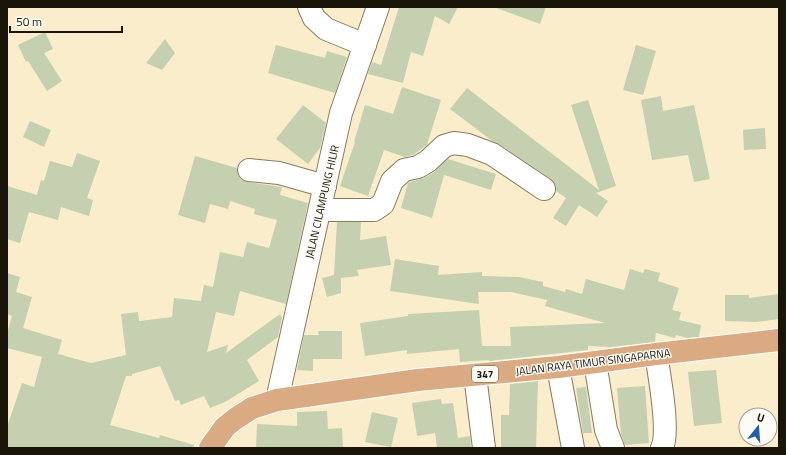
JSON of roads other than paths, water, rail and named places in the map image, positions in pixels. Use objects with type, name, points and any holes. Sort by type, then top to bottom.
[{"type":"main road","name":"JALAN RAYA TIMUR SINGAPARNA","points":[[210,448],[225,427],[235,419],[252,408],[277,400],[418,380],[558,367],[779,340]]},
{"type":"street","points":[[309,7],[314,18],[326,28],[365,46]]},
{"type":"street","name":"JALAN CILAMPUNG HILIR","points":[[277,400],[326,186],[341,113],[378,7]]},
{"type":"street","points":[[320,210],[374,210],[383,204],[392,180],[404,170],[418,167],[428,161],[444,146],[454,143],[468,145],[492,154],[544,189]]},
{"type":"street","points":[[249,170],[279,173],[326,186]]},
{"type":"street","points":[[656,354],[665,428],[662,448]]},
{"type":"street","points":[[595,362],[606,430],[613,448]]},
{"type":"street","points":[[558,367],[573,448]]},
{"type":"street","points":[[475,375],[484,448]]}]
